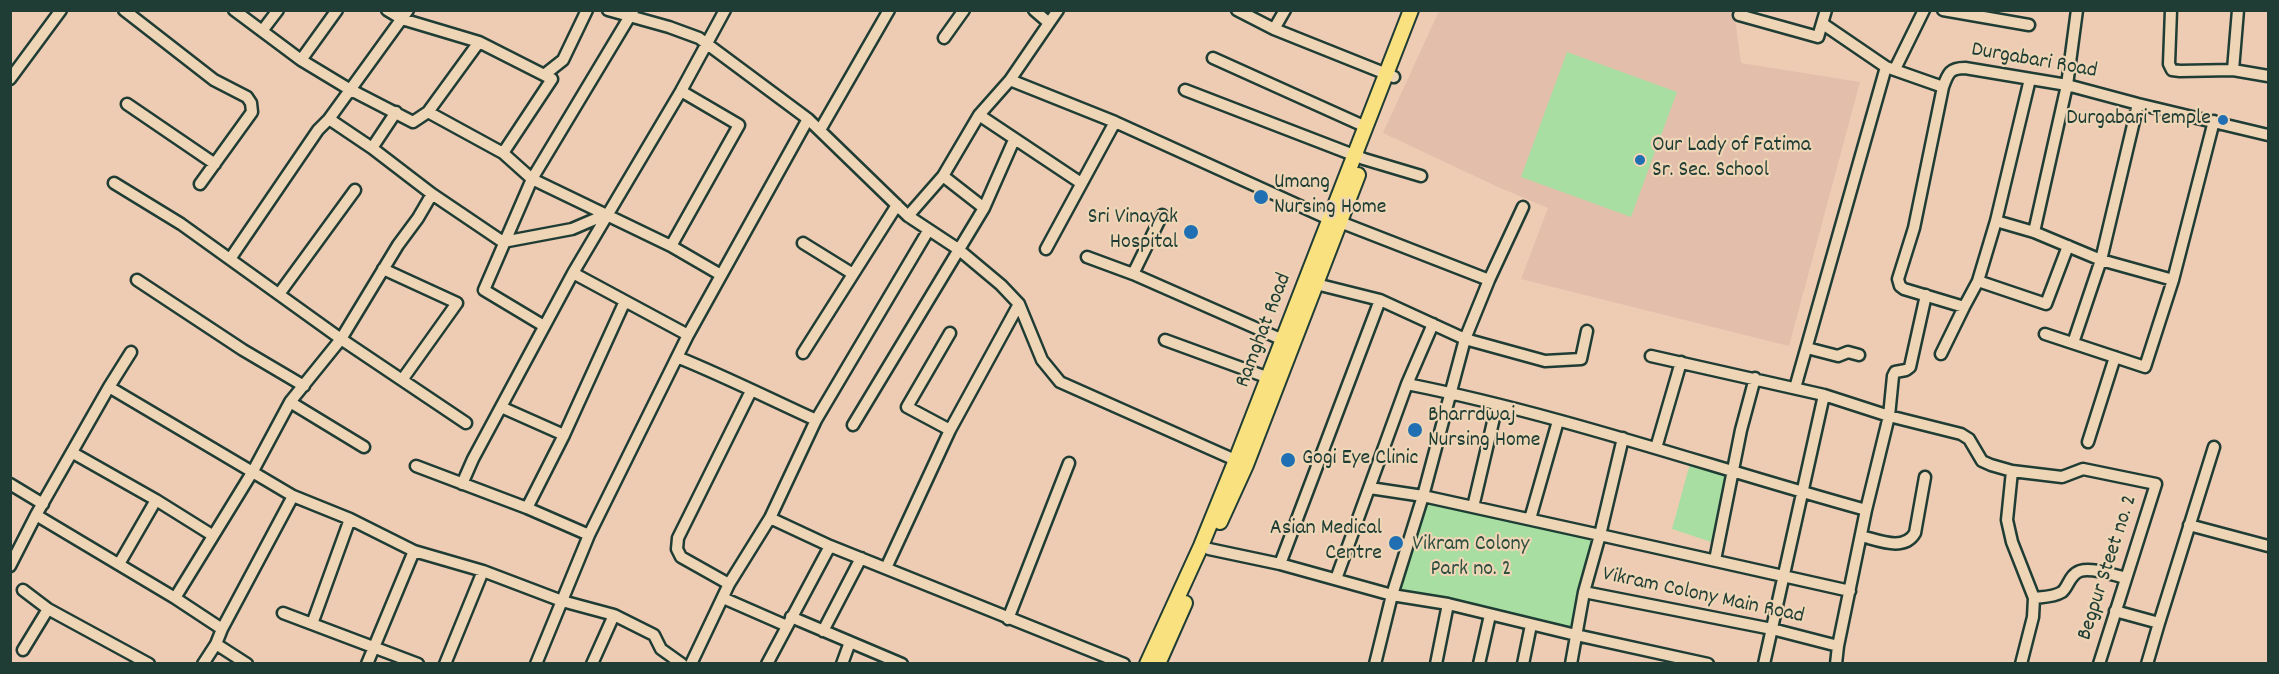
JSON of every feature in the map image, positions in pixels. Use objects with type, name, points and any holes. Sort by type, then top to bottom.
[{"type":"main road","name":"Ramghat Road","points":[[1147,663],[1241,463],[1316,284],[1411,10]]},
{"type":"main road","name":"Ramghat Road","points":[[1360,157],[1366,127],[1421,10]]},
{"type":"main road","name":"Ramghat Road","points":[[1158,663],[1209,549],[1283,340],[1336,221]]},
{"type":"street","points":[[10,79],[61,10]]},
{"type":"street","points":[[124,10],[214,80],[247,98],[251,103],[252,112],[200,184]]},
{"type":"street","points":[[234,10],[301,60],[413,122],[429,112],[479,42]]},
{"type":"street","points":[[262,31],[278,10]]},
{"type":"street","points":[[301,60],[337,10]]},
{"type":"street","points":[[387,10],[479,42],[552,79],[503,153]]},
{"type":"street","points":[[544,75],[563,60],[586,10]]},
{"type":"street","points":[[608,10],[631,14],[699,38],[808,119],[908,216],[958,249],[1001,285],[1019,304],[1042,360],[1060,382],[1241,463]]},
{"type":"street","points":[[462,484],[473,459],[573,273],[681,92],[725,10]]},
{"type":"street","points":[[820,130],[889,10]]},
{"type":"street","points":[[944,38],[964,10]]},
{"type":"street","points":[[1034,10],[1049,23]]},
{"type":"street","points":[[908,216],[943,176],[979,115],[1010,80],[1058,10]]},
{"type":"street","points":[[1237,10],[1274,30],[1390,75]]},
{"type":"street","points":[[1274,30],[1285,10]]},
{"type":"street","points":[[1739,15],[1818,37],[1826,10]]},
{"type":"street","points":[[1795,388],[1890,68],[1924,10]]},
{"type":"street","points":[[1943,10],[2029,25]]},
{"type":"street","points":[[2034,232],[2067,85],[2077,10]]},
{"type":"street","points":[[2171,10],[2169,64],[2172,70],[2233,70],[2268,76]]},
{"type":"street","points":[[2233,70],[2238,10]]},
{"type":"street","points":[[544,326],[484,290],[532,179],[631,14]]},
{"type":"street","points":[[230,259],[318,130],[329,119],[405,15]]},
{"type":"street","points":[[1823,24],[1890,68],[1943,87],[1914,228],[1898,279],[1900,286],[1904,289],[1964,307]]},
{"type":"street","points":[[1213,58],[1366,127]]},
{"type":"street","name":"Durgabari Road","points":[[1943,87],[1948,73],[1955,68],[1965,68],[2067,85],[2268,135]]},
{"type":"street","points":[[1941,354],[1978,281],[1996,221],[2030,79]]},
{"type":"street","points":[[1010,80],[1115,122],[1336,221],[1489,280]]},
{"type":"street","points":[[1185,90],[1360,157],[1421,176]]},
{"type":"street","points":[[671,246],[740,125],[681,92]]},
{"type":"street","points":[[127,104],[215,164]]},
{"type":"street","points":[[2073,343],[2101,260],[2138,104]]},
{"type":"street","points":[[372,148],[396,112]]},
{"type":"street","points":[[429,112],[503,153],[532,179],[671,246],[721,275]]},
{"type":"street","points":[[979,115],[1081,183]]},
{"type":"street","points":[[329,119],[503,242],[572,229],[607,214]]},
{"type":"street","points":[[536,663],[589,535],[688,335],[808,119]]},
{"type":"street","points":[[2045,334],[2145,367],[2173,280],[2214,121]]},
{"type":"street","points":[[1046,249],[1115,122]]},
{"type":"street","points":[[853,425],[984,208],[1014,140]]},
{"type":"street","points":[[943,176],[984,208]]},
{"type":"street","points":[[114,183],[182,224],[341,339],[466,423]]},
{"type":"street","points":[[279,294],[355,190]]},
{"type":"street","points":[[175,598],[252,471],[290,402],[341,339],[432,194]]},
{"type":"street","points":[[803,353],[897,205]]},
{"type":"street","points":[[1375,663],[1392,595],[1424,496],[1465,339],[1523,207]]},
{"type":"street","points":[[1133,274],[1162,215]]},
{"type":"street","points":[[1996,221],[2034,232],[2101,260],[2173,280]]},
{"type":"street","points":[[690,663],[729,584],[770,518],[816,420],[928,231]]},
{"type":"street","points":[[803,243],[853,274]]},
{"type":"street","points":[[1978,281],[2046,304],[2068,246]]},
{"type":"street","points":[[1086,257],[1133,274],[1283,340]]},
{"type":"street","points":[[383,269],[457,303],[402,380]]},
{"type":"street","points":[[573,273],[688,335]]},
{"type":"street","points":[[137,280],[243,350],[304,386]]},
{"type":"street","points":[[1316,284],[1380,300],[1465,339],[1545,361],[1581,358],[1587,331]]},
{"type":"street","points":[[1836,663],[1866,510],[1889,416],[1893,376],[1895,372],[1910,367],[1926,295]]},
{"type":"street","points":[[1280,564],[1380,300]]},
{"type":"street","points":[[527,508],[564,435],[625,301]]},
{"type":"street","points":[[886,568],[950,430],[1019,304]]},
{"type":"street","points":[[1336,579],[1407,384],[1433,324]]},
{"type":"street","points":[[950,333],[907,407],[950,430]]},
{"type":"street","points":[[1165,340],[1269,378]]},
{"type":"street","points":[[1807,348],[1838,356],[1848,352],[1859,355]]},
{"type":"street","points":[[10,566],[36,515],[131,352]]},
{"type":"street","points":[[1651,356],[1824,395],[1889,416],[1961,434],[1969,439],[1982,461],[2012,471],[2007,520],[2012,542],[2034,598],[2033,617],[2022,663]]},
{"type":"street","points":[[677,357],[719,374],[816,420]]},
{"type":"street","points":[[2088,442],[2115,357]]},
{"type":"street","points":[[1656,448],[1681,362]]},
{"type":"street","points":[[1715,560],[1755,378]]},
{"type":"street","points":[[1407,384],[1452,393],[1623,438],[1866,510]]},
{"type":"street","points":[[109,387],[293,496],[350,519],[414,551],[483,571],[562,601],[614,615],[654,635],[661,649],[682,663]]},
{"type":"street","points":[[729,584],[681,557],[677,549],[678,538],[751,391]]},
{"type":"street","points":[[1764,663],[1804,493],[1824,395]]},
{"type":"street","points":[[290,402],[364,447]]},
{"type":"street","points":[[1473,507],[1497,405]]},
{"type":"street","points":[[501,407],[564,435]]},
{"type":"street","points":[[1530,519],[1558,421]]},
{"type":"street","points":[[1623,438],[1600,535],[1850,591]]},
{"type":"street","points":[[2147,663],[2214,447]]},
{"type":"street","points":[[73,453],[212,535]]},
{"type":"street","points":[[1008,619],[1069,463]]},
{"type":"street","points":[[416,466],[527,508],[589,535]]},
{"type":"street","name":"Begpur Steet no. 2","points":[[2012,471],[2062,477],[2083,469],[2156,484],[2099,663]]},
{"type":"street","points":[[1861,536],[1895,544],[1904,544],[1911,540],[1915,533],[1925,477]]},
{"type":"street","points":[[10,484],[44,504]]},
{"type":"street","name":"Vikram Colony Main Road","points":[[1370,488],[1424,496],[1600,535],[1584,592],[1772,629],[1838,646]]},
{"type":"street","points":[[203,663],[216,644],[293,496]]},
{"type":"street","points":[[119,564],[156,500]]},
{"type":"street","points":[[36,515],[175,598],[222,629]]},
{"type":"street","points":[[770,518],[830,546],[1008,619],[1124,663]]},
{"type":"street","points":[[312,624],[350,519]]},
{"type":"street","points":[[2189,525],[2268,546]]},
{"type":"street","points":[[767,663],[830,546]]},
{"type":"street","points":[[1209,549],[1280,564],[1392,595],[1448,604],[1531,625],[1708,663]]},
{"type":"street","points":[[367,663],[414,551]]},
{"type":"street","points":[[824,631],[861,558]]},
{"type":"street","points":[[2034,598],[2055,595],[2062,591],[2072,576],[2080,571],[2089,570],[2126,578]]},
{"type":"street","points":[[445,663],[483,571]]},
{"type":"street","points":[[22,590],[48,609],[149,663]]},
{"type":"street","points":[[1571,663],[1584,592]]},
{"type":"street","points":[[723,598],[824,631],[895,662]]},
{"type":"street","points":[[1436,663],[1448,604]]},
{"type":"street","points":[[24,650],[48,609]]},
{"type":"street","points":[[2115,611],[2159,623]]},
{"type":"street","points":[[284,613],[418,663]]},
{"type":"street","points":[[592,663],[614,615]]},
{"type":"street","points":[[1479,663],[1490,615]]},
{"type":"street","points":[[1523,663],[1531,625]]},
{"type":"street","points":[[842,663],[850,642]]},
{"type":"street","points":[[216,644],[247,663]]},
{"type":"shaded area","name":"Our Lady of Fatima Sr. Sec. School","points":[[1439,11],[1734,11],[1741,63],[1860,82],[1789,346],[1521,279],[1548,208],[1383,133]]},
{"type":"green space","points":[[1567,52],[1677,92],[1631,217],[1521,177]]},
{"type":"green space","points":[[1691,460],[1726,472],[1711,542],[1672,529]]},
{"type":"green space","name":"Vikram Colony Park no. 2","points":[[1423,496],[1592,533],[1586,584],[1576,635],[1396,595]]},
{"type":"place","name":"Durgabari Temple","points":[[2223,120]]},
{"type":"place","name":"Our Lady of Fatima Sr. Sec. School","points":[[1640,160]]},
{"type":"place","name":"Umang Nursing Home","points":[[1261,197]]},
{"type":"place","name":"Sri Vinayak Hospital","points":[[1191,232]]},
{"type":"place","name":"Bharrdwaj Nursing Home","points":[[1415,430]]},
{"type":"place","name":"Gogi Eye Clinic","points":[[1288,460]]},
{"type":"place","name":"Asian Medical Centre","points":[[1396,543]]}]
